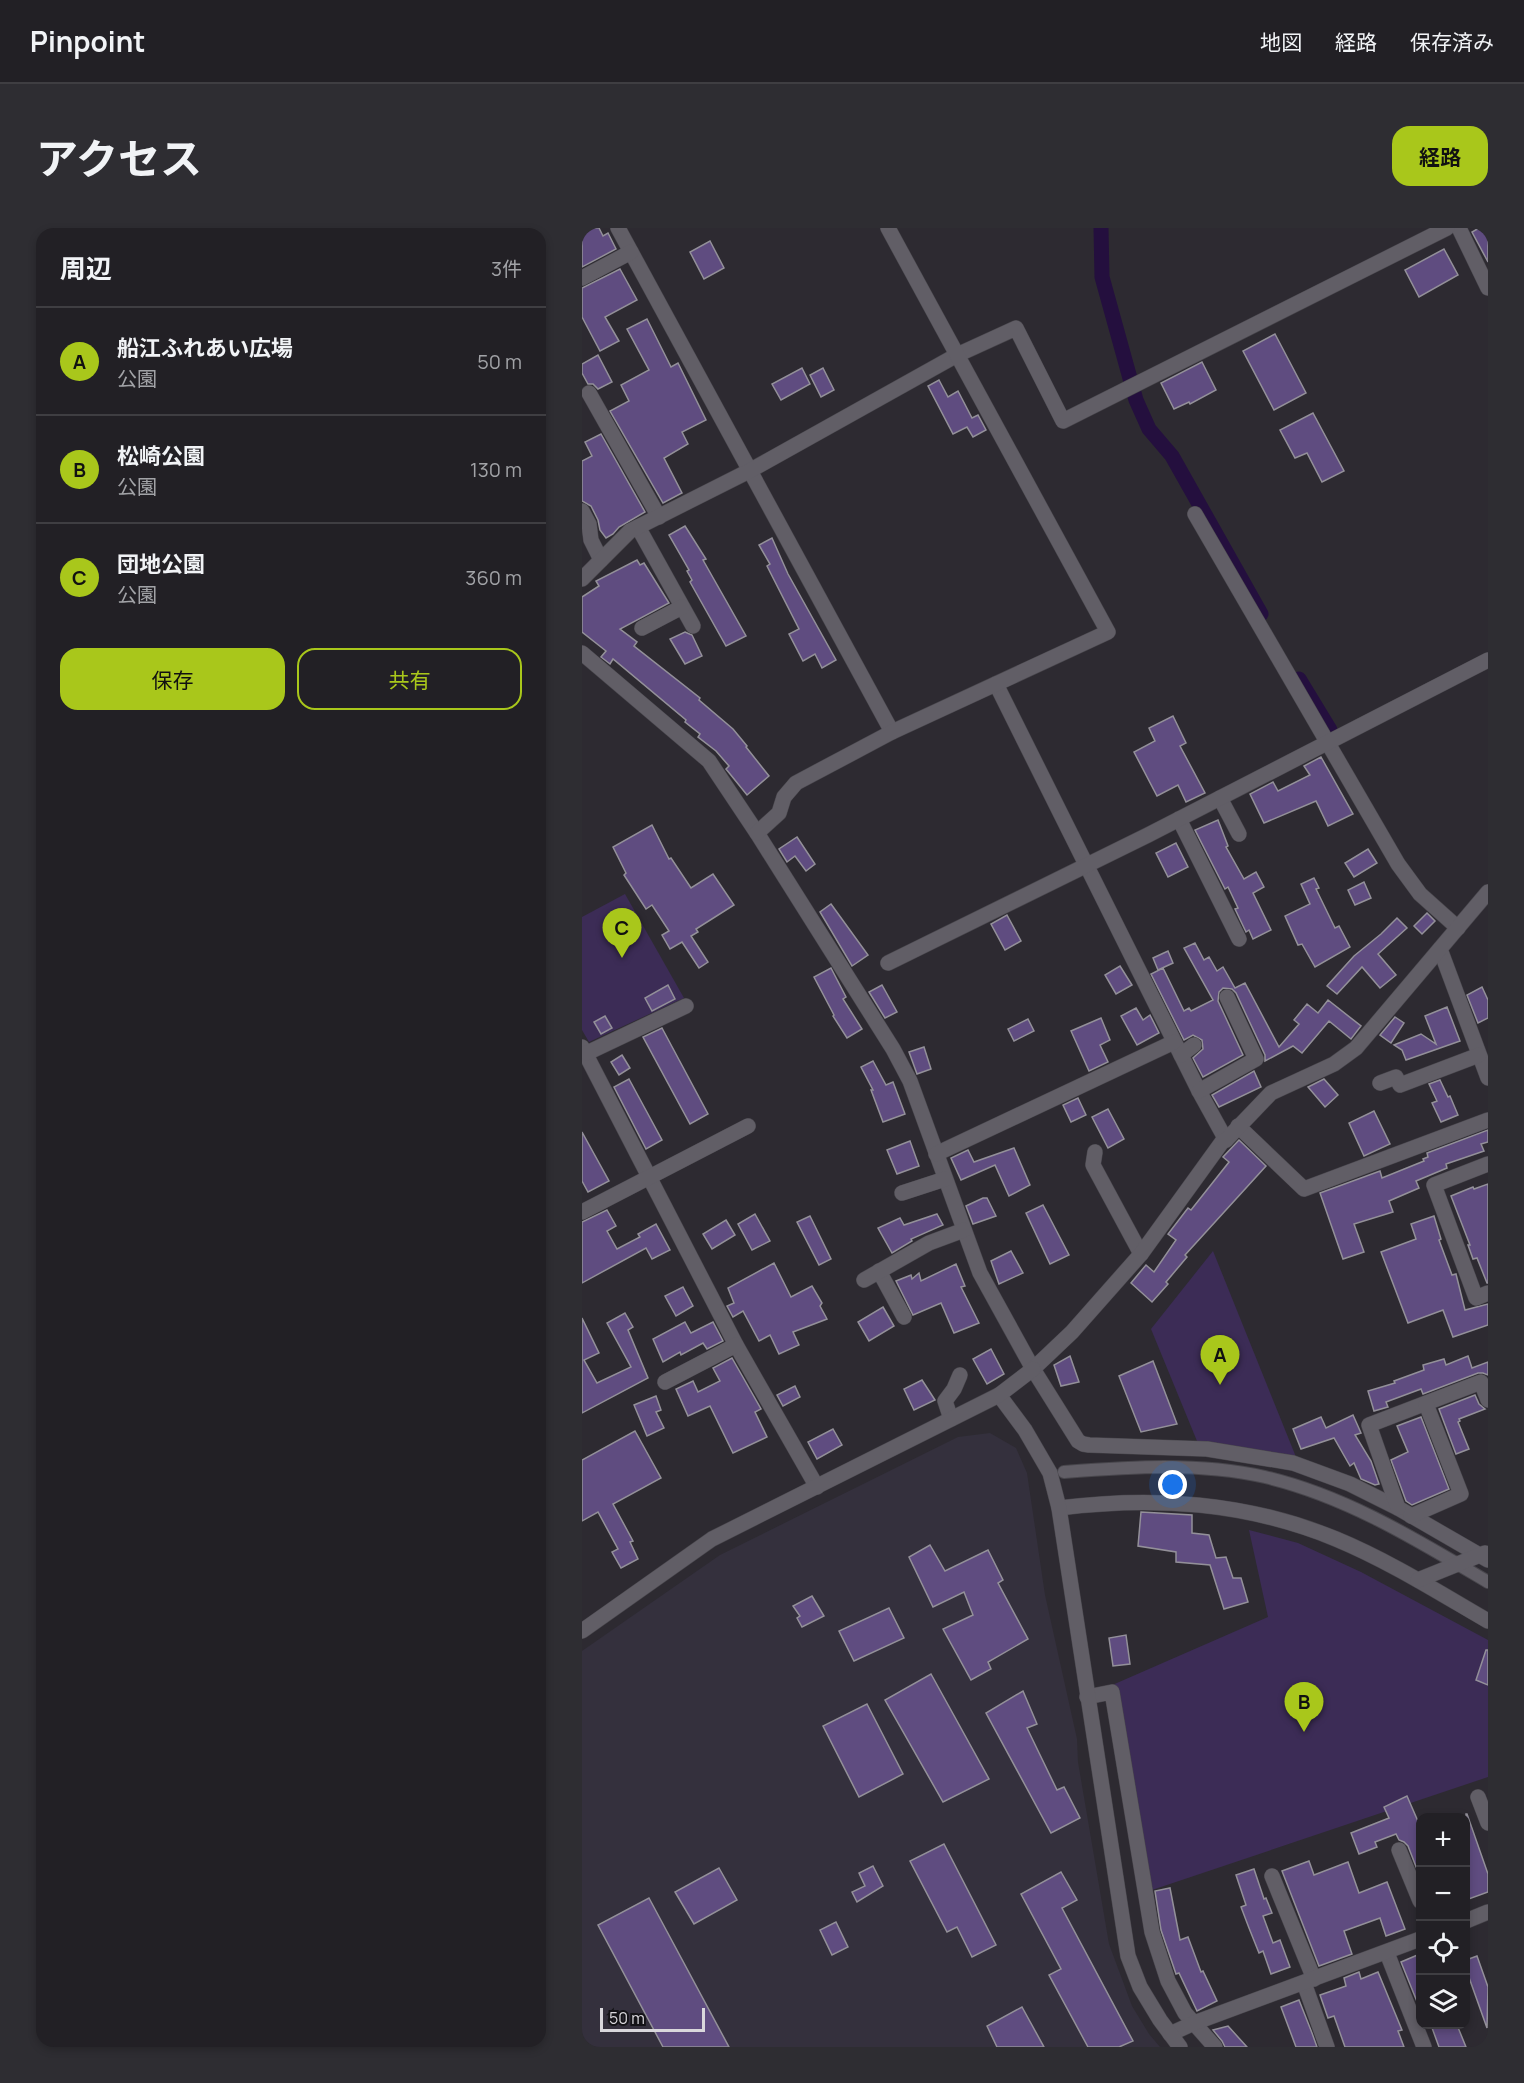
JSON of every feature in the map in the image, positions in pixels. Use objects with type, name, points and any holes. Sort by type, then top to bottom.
[{"type":"street","points":[[618,228],[892,732]]},
{"type":"street","points":[[757,833],[779,813],[784,797],[796,783],[892,732],[1108,632],[888,228]]},
{"type":"street","points":[[582,579],[630,531],[751,470],[957,355],[1016,328],[1063,421],[1447,228]]},
{"type":"street","points":[[1459,228],[1488,288]]},
{"type":"street","points":[[582,278],[631,252]]},
{"type":"street","points":[[589,393],[658,517]]},
{"type":"street","points":[[582,511],[589,524],[591,540],[601,560]]},
{"type":"street","points":[[1195,514],[1398,864],[1420,894],[1458,928]]},
{"type":"street","points":[[638,527],[693,626]]},
{"type":"street","points":[[642,628],[682,607]]},
{"type":"street","points":[[582,653],[709,761],[757,833],[893,1049],[910,1080],[980,1273],[1033,1369],[1071,1431],[1083,1444],[1207,1449],[1293,1463],[1350,1484],[1485,1556]]},
{"type":"street","points":[[888,963],[1179,819],[1488,660]]},
{"type":"street","points":[[996,684],[1177,1048],[1226,1140]]},
{"type":"street","points":[[1220,798],[1239,834]]},
{"type":"street","points":[[1179,819],[1239,939]]},
{"type":"street","points":[[582,1631],[712,1539],[999,1395],[1033,1369],[1072,1332],[1141,1254],[1222,1142],[1271,1093],[1334,1064],[1356,1048],[1488,892]]},
{"type":"street","points":[[1440,949],[1488,1078]]},
{"type":"street","points":[[1199,1091],[1256,1059],[1227,997]]},
{"type":"street","points":[[686,1005],[584,1050],[736,1344],[817,1487]]},
{"type":"street","points":[[936,1154],[1177,1048],[1194,1045]]},
{"type":"street","points":[[1380,1083],[1396,1077],[1400,1085],[1479,1055]]},
{"type":"street","points":[[1239,1126],[1304,1189],[1488,1120]]},
{"type":"street","points":[[582,1212],[748,1126]]},
{"type":"street","points":[[1095,1152],[1093,1165],[1141,1254]]},
{"type":"street","points":[[1488,1164],[1434,1185],[1476,1298],[1488,1293]]},
{"type":"street","points":[[902,1193],[945,1179]]},
{"type":"street","points":[[864,1280],[929,1244],[964,1230]]},
{"type":"street","points":[[879,1271],[904,1317]]},
{"type":"street","points":[[665,1382],[736,1344]]},
{"type":"street","points":[[951,1419],[945,1401],[960,1375]]},
{"type":"street","points":[[1404,1512],[1369,1425],[1481,1382],[1488,1400]]},
{"type":"street","points":[[999,1395],[1050,1473],[1059,1508],[1128,1956],[1140,1988],[1180,2047]]},
{"type":"street","points":[[1404,1512],[1461,1494],[1426,1404]]},
{"type":"street","points":[[1064,1472],[1144,1467],[1210,1469],[1263,1477],[1312,1491],[1371,1517],[1428,1545],[1488,1582]]},
{"type":"street","points":[[1059,1508],[1112,1503],[1168,1502],[1228,1508],[1280,1520],[1335,1539],[1418,1581],[1488,1621]]},
{"type":"street","points":[[1418,1581],[1458,1564],[1485,1556]]},
{"type":"street","points":[[1087,1696],[1112,1692],[1152,1932],[1168,1981],[1185,2013],[1215,2047]]},
{"type":"street","points":[[1478,1797],[1488,1823]]},
{"type":"street","points":[[1399,1850],[1416,1891]]},
{"type":"street","points":[[1272,1876],[1309,1981],[1327,2047]]},
{"type":"street","points":[[1470,1919],[1488,1912]]},
{"type":"street","points":[[1170,2034],[1416,1941]]},
{"type":"street","points":[[1387,1953],[1424,2047]]},
{"type":"shaded area","points":[[625,894],[684,998],[589,1042],[582,1030],[582,917]]},
{"type":"shaded area","points":[[1213,1251],[1296,1457],[1197,1441],[1151,1329]]},
{"type":"shaded area","points":[[990,1433],[1016,1448],[1027,1473],[1045,1595],[1077,1739],[1078,1762],[1109,1944],[1132,2006],[1160,2047],[582,2047],[582,1651],[720,1555],[958,1437]]},
{"type":"shaded area","points":[[1249,1530],[1298,1543],[1361,1572],[1488,1640],[1488,1777],[1152,1890],[1110,1686],[1268,1617]]},
{"type":"building","points":[[582,228],[599,228],[603,236],[608,233],[616,249],[582,267]]},
{"type":"building","points":[[1479,228],[1488,228],[1488,262],[1472,232]]},
{"type":"building","points":[[710,241],[724,268],[704,279],[690,252]]},
{"type":"building","points":[[1444,249],[1458,275],[1419,297],[1405,270]]},
{"type":"building","points":[[620,269],[637,300],[605,317],[619,341],[600,351],[582,317],[582,288]]},
{"type":"building","points":[[647,319],[671,367],[678,363],[706,420],[682,432],[688,444],[664,458],[682,493],[663,503],[610,411],[629,401],[621,385],[649,370],[627,329]]},
{"type":"building","points":[[1275,334],[1306,393],[1274,410],[1243,351]]},
{"type":"building","points":[[598,355],[612,382],[598,389],[593,384],[588,384],[582,373],[582,364]]},
{"type":"building","points":[[1202,362],[1216,390],[1190,404],[1189,402],[1174,409],[1161,383]]},
{"type":"building","points":[[802,368],[810,384],[781,400],[772,384]]},
{"type":"building","points":[[823,368],[834,390],[821,397],[810,375]]},
{"type":"building","points":[[939,380],[948,397],[958,391],[972,418],[978,415],[986,430],[973,437],[967,427],[953,434],[928,386]]},
{"type":"building","points":[[1313,413],[1344,471],[1322,482],[1307,453],[1295,458],[1280,430]]},
{"type":"building","points":[[601,434],[645,512],[619,527],[606,538],[600,530],[591,506],[582,501],[582,461],[592,456],[585,442]]},
{"type":"building","points":[[685,526],[706,559],[703,560],[746,636],[726,646],[690,582],[692,580],[687,571],[689,570],[669,535]]},
{"type":"building","points":[[772,538],[788,574],[836,660],[822,668],[815,654],[803,661],[789,634],[799,629],[767,566],[770,564],[759,545]]},
{"type":"building","points":[[637,560],[640,565],[644,563],[669,603],[620,629],[637,642],[634,646],[700,698],[699,700],[733,729],[747,746],[769,776],[747,795],[726,769],[729,766],[716,751],[698,737],[700,734],[685,722],[686,720],[613,659],[610,664],[601,657],[606,651],[582,632],[582,597],[599,586],[596,581]]},
{"type":"building","points":[[685,632],[692,635],[702,656],[685,664],[670,639]]},
{"type":"building","points":[[1173,716],[1186,743],[1180,746],[1205,793],[1186,802],[1178,785],[1157,796],[1134,752],[1155,741],[1149,728]]},
{"type":"building","points":[[1321,757],[1353,814],[1328,826],[1316,801],[1264,823],[1250,794],[1273,782],[1278,791],[1310,775],[1304,766]]},
{"type":"building","points":[[1218,820],[1228,846],[1226,847],[1244,879],[1256,872],[1264,887],[1253,893],[1271,930],[1253,939],[1249,930],[1246,932],[1228,887],[1225,889],[1195,830]]},
{"type":"building","points":[[652,825],[669,859],[671,858],[691,888],[713,874],[734,905],[696,929],[698,932],[691,936],[708,962],[699,968],[682,942],[670,949],[662,935],[669,931],[652,905],[646,909],[624,875],[626,873],[613,847]]},
{"type":"building","points":[[797,837],[815,864],[806,871],[795,856],[787,862],[779,849]]},
{"type":"building","points":[[1176,843],[1188,867],[1168,877],[1156,853]]},
{"type":"building","points":[[1368,849],[1377,863],[1354,877],[1345,863]]},
{"type":"building","points":[[1314,878],[1319,888],[1316,889],[1335,928],[1339,926],[1350,947],[1315,967],[1302,944],[1298,945],[1285,916],[1310,904],[1301,884]]},
{"type":"building","points":[[1364,882],[1371,898],[1355,905],[1348,890]]},
{"type":"building","points":[[831,904],[868,955],[852,966],[820,912]]},
{"type":"building","points":[[1427,913],[1435,921],[1422,934],[1414,926]]},
{"type":"building","points":[[1007,915],[1021,941],[1005,950],[991,924]]},
{"type":"building","points":[[1397,918],[1407,928],[1378,954],[1396,975],[1380,988],[1362,967],[1337,994],[1327,986],[1354,956]]},
{"type":"building","points":[[1195,943],[1204,960],[1209,957],[1217,971],[1223,967],[1235,988],[1245,983],[1279,1047],[1299,1024],[1294,1020],[1307,1004],[1318,1013],[1328,1000],[1361,1026],[1351,1039],[1329,1021],[1302,1053],[1293,1046],[1265,1061],[1265,1055],[1236,993],[1232,989],[1223,988],[1219,992],[1218,1001],[1243,1055],[1203,1077],[1193,1058],[1203,1049],[1202,1040],[1193,1035],[1184,1040],[1151,974],[1163,968],[1184,1011],[1189,1008],[1191,1011],[1213,1000],[1184,948]]},
{"type":"building","points":[[1168,951],[1173,963],[1158,970],[1153,958]]},
{"type":"building","points":[[1120,966],[1132,985],[1116,994],[1105,975]]},
{"type":"building","points":[[831,968],[846,997],[843,999],[862,1029],[847,1038],[833,1016],[814,977]]},
{"type":"building","points":[[668,985],[675,999],[652,1011],[645,998]]},
{"type":"building","points":[[882,985],[897,1012],[885,1018],[869,992]]},
{"type":"building","points":[[1482,987],[1488,1000],[1488,1018],[1478,1023],[1467,995]]},
{"type":"building","points":[[1447,1007],[1460,1041],[1406,1060],[1402,1050],[1394,1045],[1421,1034],[1436,1044],[1425,1016]]},
{"type":"building","points":[[1136,1008],[1143,1020],[1150,1015],[1159,1033],[1137,1045],[1121,1016]]},
{"type":"building","points":[[605,1016],[612,1028],[601,1034],[594,1022]]},
{"type":"building","points":[[1395,1017],[1404,1023],[1391,1043],[1380,1035]]},
{"type":"building","points":[[1101,1018],[1110,1040],[1100,1045],[1108,1062],[1089,1071],[1071,1031]]},
{"type":"building","points":[[1028,1019],[1034,1031],[1014,1041],[1008,1029]]},
{"type":"building","points":[[662,1028],[708,1114],[690,1124],[643,1037]]},
{"type":"building","points":[[924,1047],[931,1069],[917,1074],[909,1052]]},
{"type":"building","points":[[622,1055],[630,1068],[619,1075],[611,1062]]},
{"type":"building","points":[[873,1061],[886,1085],[893,1082],[905,1114],[883,1122],[871,1090],[873,1090],[861,1067]]},
{"type":"building","points":[[1254,1071],[1261,1087],[1219,1107],[1212,1095]]},
{"type":"building","points":[[629,1079],[662,1140],[646,1149],[614,1087]]},
{"type":"building","points":[[1324,1079],[1338,1095],[1325,1107],[1308,1087]]},
{"type":"building","points":[[1440,1080],[1458,1115],[1441,1122],[1432,1103],[1437,1101],[1429,1084]]},
{"type":"building","points":[[1078,1098],[1086,1115],[1071,1122],[1063,1105]]},
{"type":"building","points":[[1108,1109],[1124,1139],[1108,1148],[1092,1117]]},
{"type":"building","points":[[1374,1111],[1390,1144],[1364,1156],[1349,1123]]},
{"type":"building","points":[[1488,1130],[1488,1142],[1481,1144],[1484,1151],[1446,1164],[1447,1168],[1416,1181],[1419,1188],[1389,1201],[1393,1212],[1354,1224],[1364,1252],[1343,1259],[1320,1193],[1380,1171],[1382,1178],[1424,1161],[1423,1159],[1428,1157],[1427,1153]]},
{"type":"building","points":[[582,1132],[609,1181],[588,1192],[582,1181]]},
{"type":"building","points":[[1239,1140],[1266,1166],[1185,1255],[1187,1257],[1152,1302],[1131,1283],[1146,1265],[1154,1272],[1176,1240],[1168,1234],[1188,1208],[1191,1210],[1229,1162],[1223,1157]]},
{"type":"building","points":[[910,1141],[919,1166],[897,1174],[887,1150]]},
{"type":"building","points":[[1014,1148],[1030,1185],[1009,1196],[995,1165],[961,1180],[951,1158],[968,1150],[974,1162]]},
{"type":"building","points":[[1488,1184],[1487,1283],[1477,1258],[1473,1259],[1451,1196]]},
{"type":"building","points":[[987,1198],[996,1216],[973,1224],[966,1206]]},
{"type":"building","points":[[1043,1205],[1069,1255],[1050,1264],[1026,1213]]},
{"type":"building","points":[[607,1210],[616,1226],[607,1231],[617,1249],[640,1237],[638,1234],[656,1224],[670,1250],[652,1259],[646,1248],[582,1283],[582,1222]]},
{"type":"building","points":[[755,1214],[770,1241],[752,1250],[738,1224]]},
{"type":"building","points":[[937,1214],[943,1225],[911,1239],[912,1241],[892,1253],[878,1228],[900,1218],[904,1225]]},
{"type":"building","points":[[810,1216],[831,1259],[819,1265],[797,1222]]},
{"type":"building","points":[[1434,1216],[1441,1239],[1439,1240],[1452,1275],[1456,1274],[1465,1310],[1488,1304],[1488,1325],[1453,1337],[1443,1310],[1408,1323],[1381,1252],[1416,1239],[1411,1224]]},
{"type":"building","points":[[726,1220],[735,1235],[712,1249],[703,1234]]},
{"type":"building","points":[[1011,1251],[1023,1273],[999,1284],[991,1261]]},
{"type":"building","points":[[774,1263],[791,1297],[812,1286],[822,1303],[820,1306],[827,1319],[793,1332],[799,1345],[779,1354],[770,1335],[759,1341],[743,1311],[733,1317],[727,1306],[734,1303],[728,1288]]},
{"type":"building","points":[[956,1264],[965,1286],[961,1287],[979,1323],[954,1333],[941,1303],[913,1315],[896,1281],[911,1275],[912,1279],[919,1273],[921,1281]]},
{"type":"building","points":[[683,1287],[693,1306],[676,1316],[665,1296]]},
{"type":"building","points":[[883,1307],[894,1326],[869,1341],[858,1322]]},
{"type":"building","points":[[625,1313],[633,1327],[628,1330],[648,1378],[582,1413],[582,1318],[599,1353],[584,1360],[597,1383],[631,1367],[607,1323]]},
{"type":"building","points":[[685,1322],[691,1333],[713,1322],[723,1341],[707,1349],[703,1343],[663,1362],[653,1339]]},
{"type":"building","points":[[991,1349],[1004,1374],[987,1384],[973,1359]]},
{"type":"building","points":[[1070,1356],[1079,1382],[1061,1386],[1054,1365]]},
{"type":"building","points":[[1468,1356],[1472,1368],[1488,1362],[1488,1375],[1478,1373],[1423,1394],[1421,1389],[1386,1402],[1388,1407],[1374,1411],[1368,1391],[1395,1383],[1394,1381],[1424,1370],[1423,1365],[1444,1359],[1446,1365]]},
{"type":"building","points":[[732,1358],[761,1409],[755,1412],[767,1437],[733,1453],[710,1406],[688,1416],[676,1389],[693,1381],[698,1392],[720,1381],[713,1368]]},
{"type":"building","points":[[1153,1361],[1177,1424],[1141,1432],[1119,1376]]},
{"type":"building","points":[[922,1380],[935,1400],[914,1410],[904,1389]]},
{"type":"building","points":[[795,1386],[800,1397],[783,1406],[777,1395]]},
{"type":"building","points":[[1475,1395],[1479,1404],[1485,1409],[1459,1419],[1458,1422],[1469,1449],[1456,1454],[1439,1409]]},
{"type":"building","points":[[656,1396],[661,1410],[656,1412],[664,1428],[647,1436],[634,1405]]},
{"type":"building","points":[[1353,1415],[1361,1433],[1355,1435],[1371,1461],[1379,1484],[1375,1485],[1361,1479],[1354,1463],[1350,1466],[1334,1438],[1301,1449],[1293,1429],[1321,1417],[1326,1428]]},
{"type":"building","points":[[1421,1417],[1449,1489],[1412,1505],[1406,1501],[1391,1460],[1408,1452],[1397,1426]]},
{"type":"building","points":[[833,1429],[842,1445],[817,1459],[808,1442]]},
{"type":"building","points":[[635,1431],[661,1478],[613,1504],[633,1541],[630,1542],[638,1559],[621,1568],[612,1552],[618,1549],[598,1512],[582,1521],[582,1460]]},
{"type":"building","points":[[1141,1512],[1192,1515],[1192,1533],[1209,1535],[1216,1558],[1226,1557],[1233,1578],[1241,1578],[1248,1602],[1224,1609],[1210,1565],[1176,1562],[1176,1552],[1138,1546]]},
{"type":"building","points":[[930,1545],[945,1571],[988,1550],[1003,1580],[998,1583],[1028,1639],[988,1662],[991,1669],[971,1680],[943,1629],[973,1615],[964,1592],[933,1607],[909,1557]]},
{"type":"building","points":[[812,1596],[824,1616],[802,1627],[797,1618],[800,1616],[793,1606]]},
{"type":"building","points":[[889,1608],[904,1638],[854,1661],[839,1631]]},
{"type":"building","points":[[1126,1635],[1130,1664],[1113,1666],[1109,1638]]},
{"type":"building","points":[[1486,1650],[1488,1650],[1488,1685],[1476,1680]]},
{"type":"building","points":[[931,1674],[989,1779],[943,1802],[885,1700]]},
{"type":"building","points":[[1023,1691],[1037,1724],[1027,1728],[1057,1790],[1064,1787],[1080,1818],[1051,1833],[986,1713]]},
{"type":"building","points":[[867,1704],[903,1774],[859,1797],[823,1726]]},
{"type":"building","points":[[1407,1796],[1416,1817],[1416,1867],[1408,1846],[1399,1840],[1396,1834],[1375,1842],[1377,1847],[1359,1854],[1351,1833],[1389,1818],[1384,1807]]},
{"type":"building","points":[[1470,1823],[1488,1874],[1488,1892],[1470,1899]]},
{"type":"building","points":[[944,1844],[996,1945],[972,1957],[957,1927],[947,1932],[910,1861]]},
{"type":"building","points":[[1309,1861],[1314,1875],[1348,1862],[1359,1893],[1387,1882],[1405,1929],[1386,1936],[1380,1918],[1344,1931],[1352,1954],[1319,1966],[1282,1871]]},
{"type":"building","points":[[873,1866],[883,1886],[857,1902],[852,1892],[865,1886],[859,1873]]},
{"type":"building","points":[[719,1868],[737,1900],[694,1924],[675,1892]]},
{"type":"building","points":[[1254,1869],[1264,1899],[1266,1898],[1272,1913],[1263,1916],[1273,1943],[1280,1940],[1290,1967],[1271,1974],[1263,1951],[1259,1953],[1241,1907],[1246,1905],[1236,1875]]},
{"type":"building","points":[[1061,1872],[1077,1900],[1062,1908],[1133,2041],[1119,2047],[1088,2047],[1049,1975],[1061,1969],[1021,1894]]},
{"type":"building","points":[[1170,1888],[1180,1940],[1188,1937],[1201,1972],[1203,1971],[1217,2001],[1197,2011],[1179,1973],[1176,1974],[1161,1930],[1155,1891]]},
{"type":"building","points":[[649,1898],[729,2047],[663,2047],[598,1925]]},
{"type":"building","points":[[836,1922],[848,1947],[832,1955],[820,1930]]},
{"type":"building","points":[[1416,1956],[1416,1999],[1401,1962]]},
{"type":"building","points":[[1477,1956],[1488,1987],[1487,2028],[1470,1980],[1470,1959]]},
{"type":"building","points":[[1359,1972],[1361,1979],[1378,1972],[1402,2030],[1398,2031],[1404,2047],[1345,2047],[1334,2016],[1328,2018],[1320,1995],[1346,1986],[1344,1978]]},
{"type":"building","points":[[1299,2000],[1317,2047],[1296,2047],[1281,2007]]},
{"type":"building","points":[[1022,2007],[1044,2047],[997,2047],[987,2026]]},
{"type":"building","points":[[1228,2026],[1247,2047],[1225,2047],[1213,2030]]},
{"type":"building","points":[[1432,2029],[1459,2029],[1466,2047],[1439,2047]]},
{"type":"waterway","points":[[1101,228],[1102,277],[1136,400],[1149,429],[1172,456],[1261,614]]},
{"type":"waterway","points":[[1299,679],[1330,730]]},
{"type":"place","name":"団地公園","points":[[622,958]]},
{"type":"place","name":"船江ふれあい広場","points":[[1220,1385]]},
{"type":"place","name":"松崎公園","points":[[1304,1732]]}]
